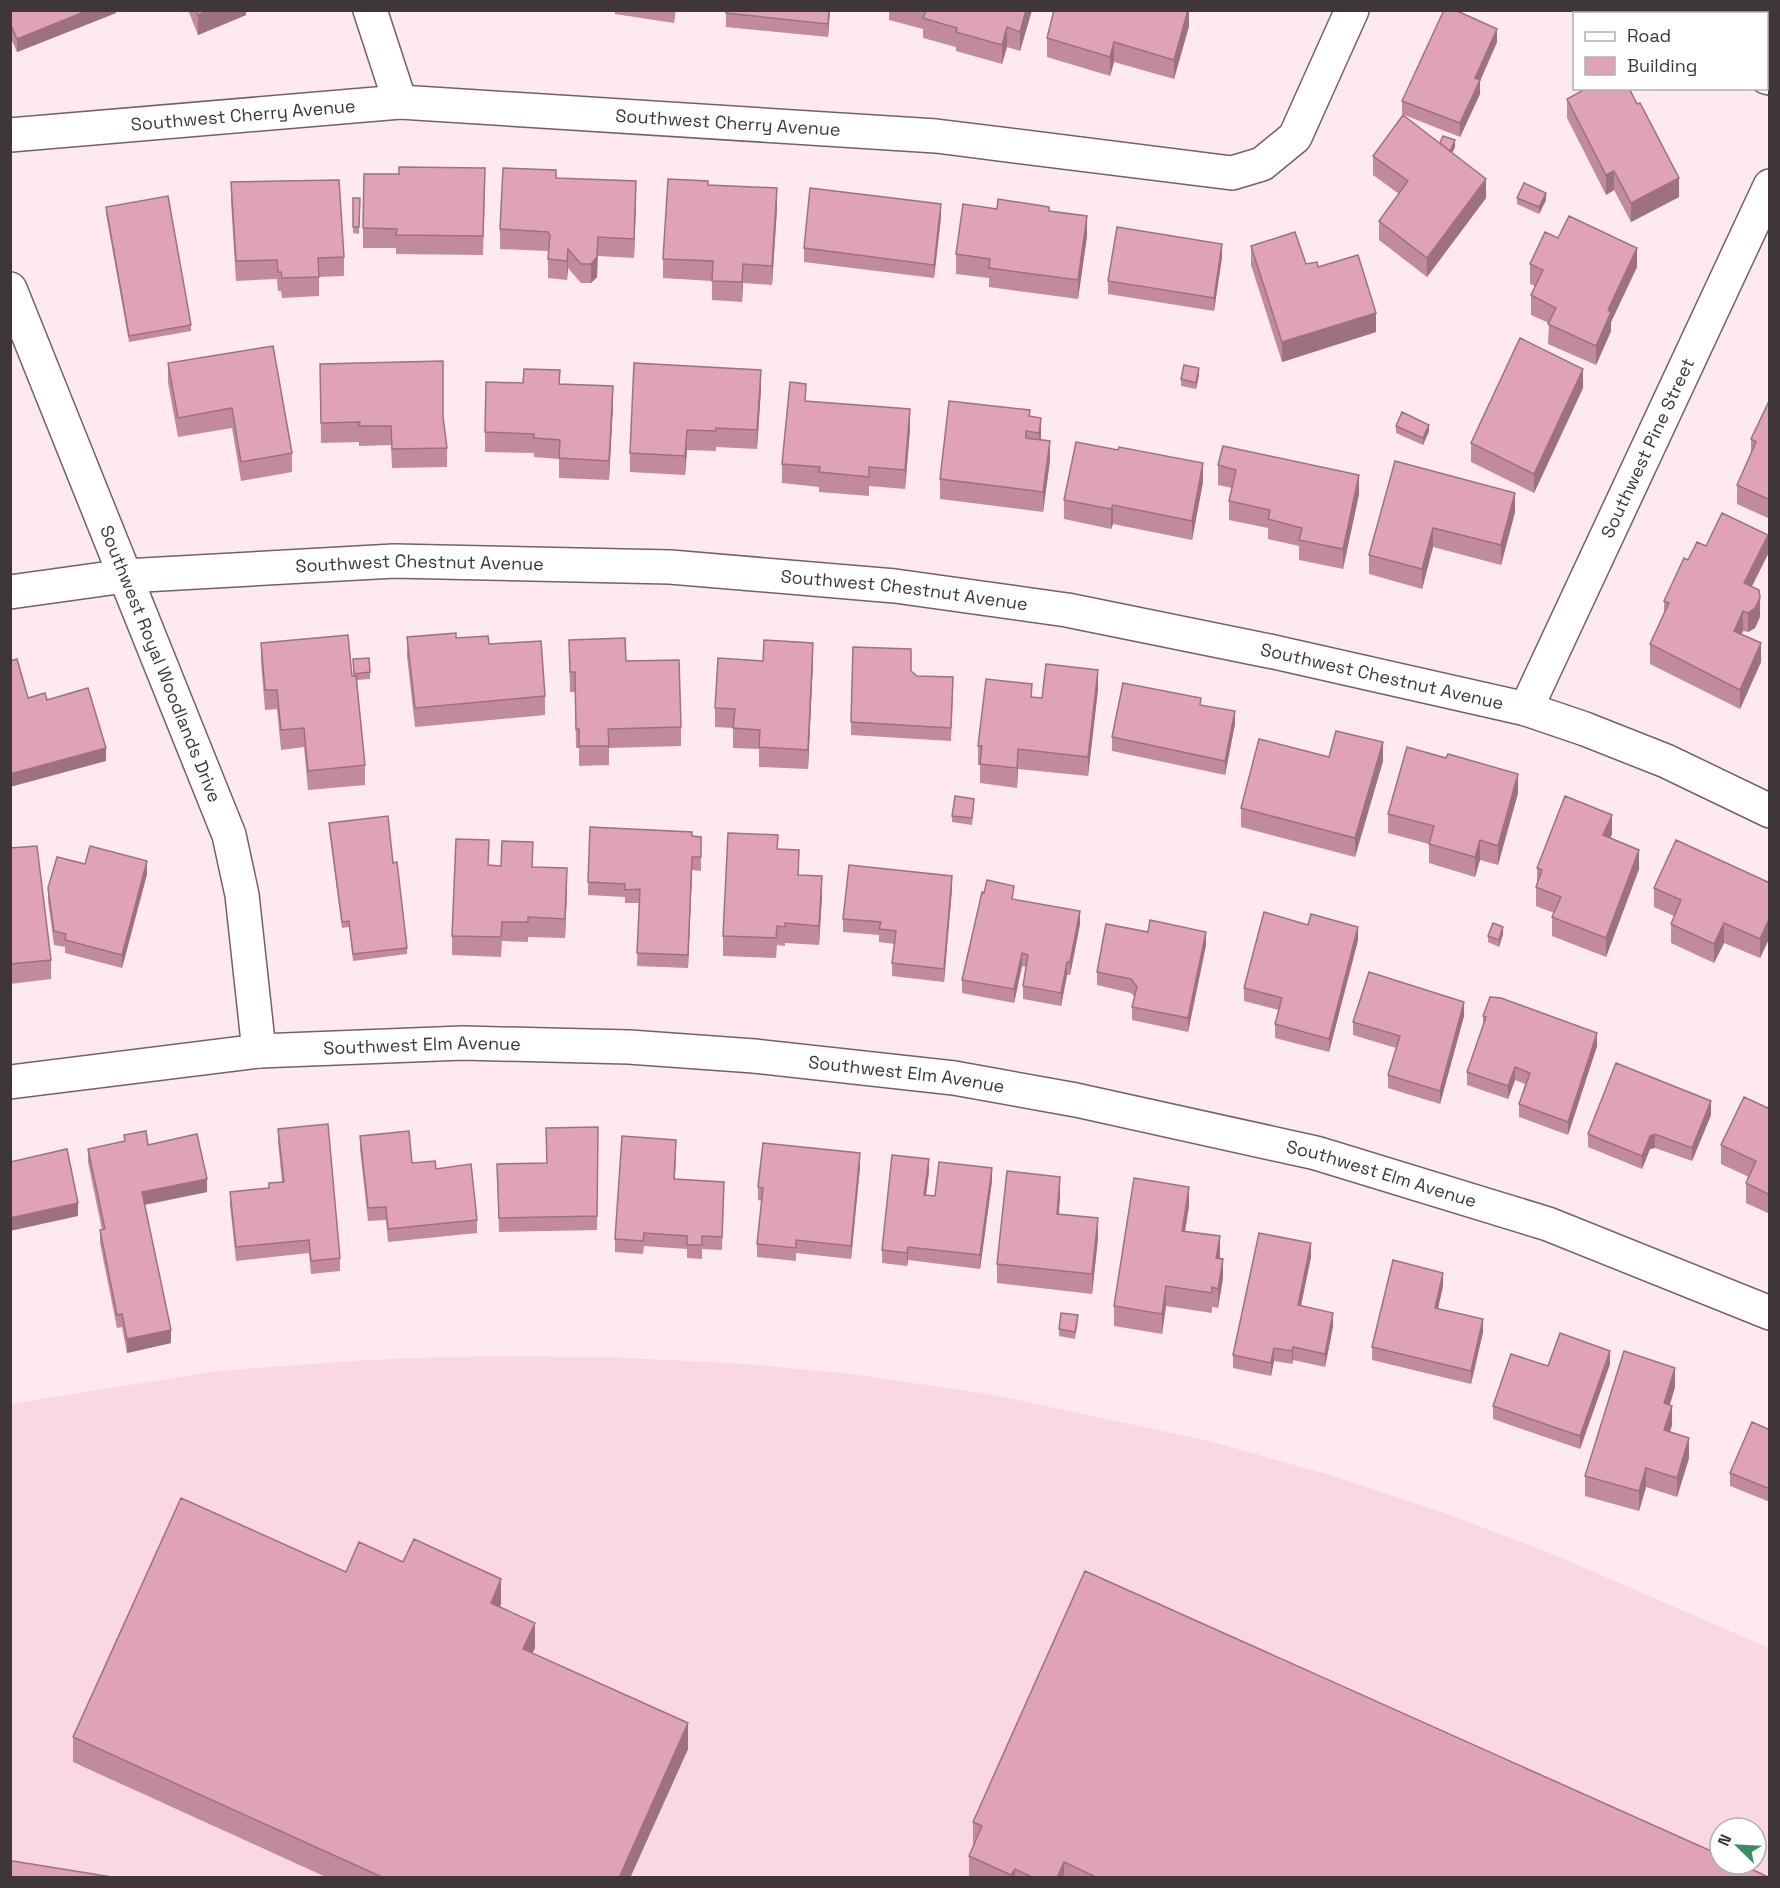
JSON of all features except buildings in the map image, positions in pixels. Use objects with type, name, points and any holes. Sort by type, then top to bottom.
[{"type":"street","points":[[370,10],[400,102]]},
{"type":"street","name":"Southwest Cherry Avenue","points":[[10,135],[400,102],[936,136],[1232,173],[1262,164],[1295,137],[1352,10]]},
{"type":"street","name":"Southwest Pine Street","points":[[1526,710],[1770,186]]},
{"type":"street","name":"Southwest Royal Woodlands Drive","points":[[10,290],[232,846],[242,895],[259,1051]]},
{"type":"street","name":"Southwest Chestnut Avenue","points":[[10,592],[125,576],[394,561],[670,567],[895,586],[1067,610],[1274,652],[1526,710],[1585,729],[1666,761],[1770,811]]},
{"type":"street","name":"Southwest Elm Avenue","points":[[10,1082],[259,1051],[463,1043],[629,1047],[754,1056],[954,1078],[1076,1100],[1316,1153],[1548,1224],[1770,1313]]},
{"type":"shaded area","points":[[487,1356],[608,1357],[747,1364],[851,1374],[989,1394],[1209,1441],[1326,1474],[1442,1512],[1555,1555],[1769,1648],[1769,1877],[11,1878],[11,1404],[217,1371],[367,1360]]}]
